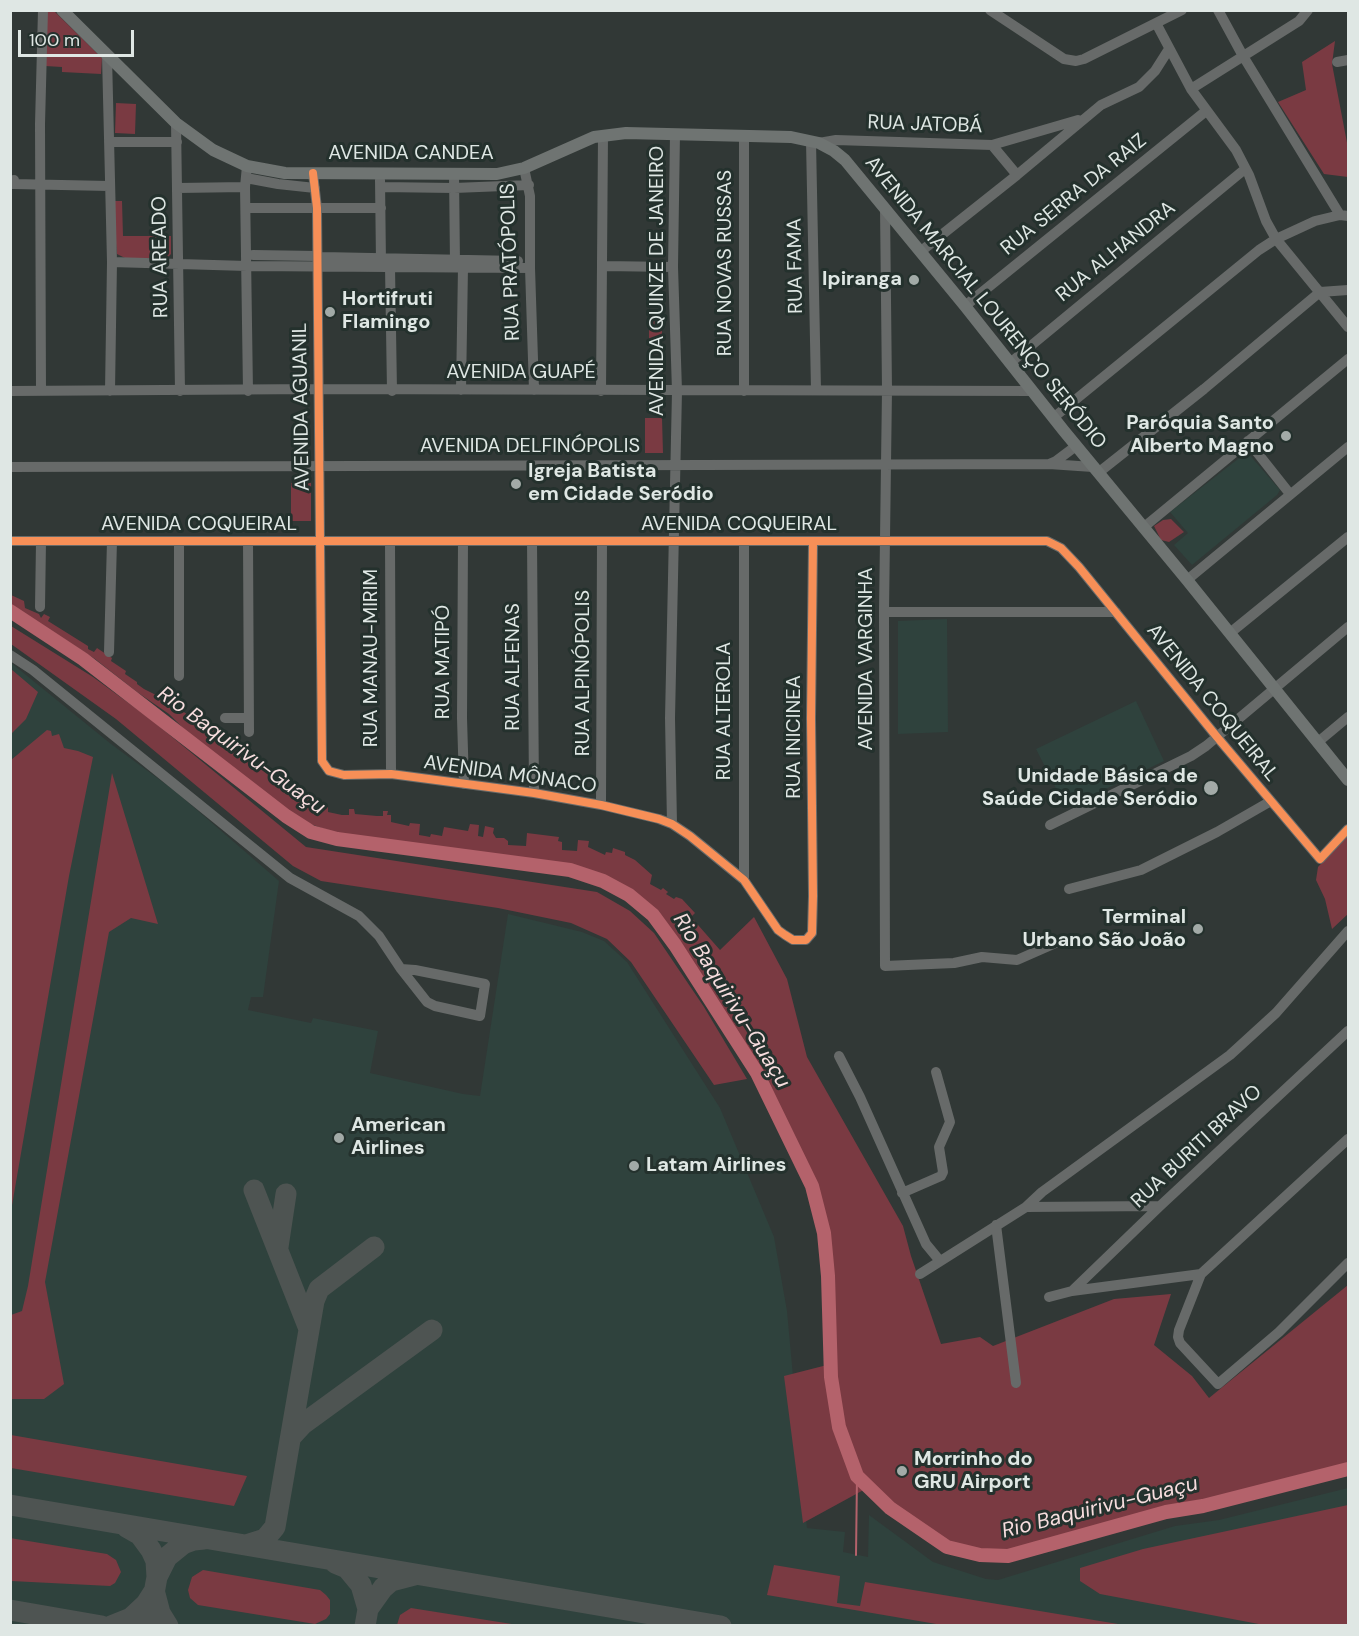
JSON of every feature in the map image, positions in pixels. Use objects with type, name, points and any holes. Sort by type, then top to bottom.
[{"type":"main road","name":"AVENIDA CANDEA","points":[[62,10],[176,123],[246,177],[285,172],[380,180],[454,174],[497,174],[524,168],[579,142],[626,133],[791,137],[815,142]]},
{"type":"main road","name":"AVENIDA MARCIAL LOURENÇO SERÓDIO","points":[[815,142],[840,154],[1348,780]]},
{"type":"street","points":[[41,391],[40,185],[43,10]]},
{"type":"street","points":[[990,10],[1069,61],[1084,59],[1182,10]]},
{"type":"street","points":[[1053,418],[1259,250],[1276,239],[1315,221],[1344,215],[1243,56],[1218,10]]},
{"type":"street","points":[[1191,88],[1299,21],[1308,10]]},
{"type":"street","points":[[1156,22],[1191,88],[1236,150],[1276,239],[1348,327]]},
{"type":"street","points":[[920,252],[1083,119],[1110,100],[1139,87],[1155,71],[1169,49]]},
{"type":"street","points":[[107,56],[112,262],[110,391]]},
{"type":"street","points":[[1155,71],[1177,64]]},
{"type":"street","name":"RUA SERRA DA RAIZ","points":[[965,306],[1206,111]]},
{"type":"street","points":[[992,145],[1083,119]]},
{"type":"street","name":"RUA AREADO","points":[[176,123],[180,391]]},
{"type":"street","name":"AVENIDA QUINZE DE JANEIRO","points":[[672,824],[670,718],[677,391],[673,267],[675,134]]},
{"type":"street","name":"RUA NOVAS RUSSAS","points":[[744,135],[744,391]]},
{"type":"street","points":[[602,391],[603,136]]},
{"type":"street","name":"RUA JATOBÁ","points":[[815,142],[836,140],[992,145],[1017,175]]},
{"type":"street","points":[[110,142],[177,142]]},
{"type":"street","name":"RUA FAMA","points":[[815,142],[816,390]]},
{"type":"street","name":"RUA PRATÓPOLIS","points":[[524,168],[529,185],[534,390]]},
{"type":"street","name":"RUA ALHANDRA","points":[[1010,363],[1245,170]]},
{"type":"street","name":"AVENIDA AGUANIL","points":[[313,173],[318,260],[322,761],[329,771]]},
{"type":"street","points":[[454,174],[461,390]]},
{"type":"street","points":[[246,177],[248,391]]},
{"type":"street","points":[[178,188],[246,177],[278,184],[315,188]]},
{"type":"street","points":[[10,184],[14,184],[14,180],[14,184],[109,186]]},
{"type":"street","points":[[392,391],[380,180],[454,188],[529,185]]},
{"type":"street","points":[[247,208],[381,208]]},
{"type":"street","name":"AVENIDA VARGINHA","points":[[885,208],[887,390],[885,966],[954,963],[982,957],[1017,960],[1058,942]]},
{"type":"street","points":[[253,255],[318,260],[530,268]]},
{"type":"street","points":[[112,262],[247,266],[318,260]]},
{"type":"street","points":[[458,264],[518,261]]},
{"type":"street","points":[[603,266],[673,267]]},
{"type":"street","points":[[1095,470],[1204,389],[1320,292],[1348,290]]},
{"type":"street","points":[[1144,527],[1348,359]]},
{"type":"street","name":"AVENIDA GUAPÉ","points":[[10,391],[319,389],[1032,391]]},
{"type":"street","points":[[1248,441],[1290,494]]},
{"type":"street","points":[[1049,464],[1076,446]]},
{"type":"street","points":[[1187,580],[1348,447]]},
{"type":"street","name":"AVENIDA DELFINÓPOLIS","points":[[10,467],[1049,464],[1095,470]]},
{"type":"street","points":[[1230,633],[1348,537]]},
{"type":"street","name":"AVENIDA COQUEIRAL","points":[[10,541],[1047,541],[1069,555],[1320,859],[1348,829]]},
{"type":"street","points":[[179,541],[179,676]]},
{"type":"street","points":[[248,541],[249,732]]},
{"type":"street","name":"RUA MANAU-MIRIM","points":[[390,541],[391,774]]},
{"type":"street","name":"RUA MATIPÓ","points":[[463,541],[464,784]]},
{"type":"street","name":"RUA ALFENAS","points":[[532,541],[534,793]]},
{"type":"street","points":[[40,607],[41,542]]},
{"type":"street","points":[[110,652],[111,542]]},
{"type":"street","name":"RUA ALPINÓPOLIS","points":[[601,805],[602,542]]},
{"type":"street","name":"RUA ALTEROLA","points":[[744,542],[744,880]]},
{"type":"street","name":"RUA INICINEA","points":[[812,933],[813,542]]},
{"type":"street","points":[[885,612],[1116,612]]},
{"type":"street","points":[[1050,825],[1191,756],[1217,737],[1348,627]]},
{"type":"street","points":[[10,655],[33,670],[119,742],[161,773],[290,878],[359,916],[379,936],[401,969],[427,1002],[435,1006],[480,1016],[485,984],[401,969]]},
{"type":"street","points":[[1318,742],[1348,717]]},
{"type":"street","points":[[225,718],[249,718]]},
{"type":"street","name":"AVENIDA MÔNACO","points":[[329,771],[344,775],[391,774],[534,793],[601,805],[672,824],[712,852],[744,880],[778,930],[800,941],[806,940],[812,933]]},
{"type":"street","points":[[1069,888],[1141,870],[1217,832],[1271,801]]},
{"type":"street","points":[[920,1274],[1026,1207],[1042,1192],[1237,1048],[1276,1013],[1348,931]]},
{"type":"street","name":"RUA BURITI BRAVO","points":[[1072,1291],[1348,1031]]},
{"type":"street","points":[[839,1056],[860,1097],[926,1244],[940,1261]]},
{"type":"street","points":[[902,1192],[941,1176],[943,1172],[939,1148],[950,1122],[936,1072]]},
{"type":"street","points":[[1348,1139],[1201,1274],[1178,1337],[1183,1347],[1218,1384],[1279,1332],[1348,1263]]},
{"type":"street","points":[[1042,1192],[1043,1198],[1052,1207]]},
{"type":"street","points":[[1026,1207],[1160,1206]]},
{"type":"street","points":[[996,1225],[1016,1383]]},
{"type":"street","points":[[1049,1296],[1201,1274]]},
{"type":"shaded area","points":[[44,11],[54,11],[102,58],[101,74],[62,72],[62,67],[45,66]]},
{"type":"shaded area","points":[[1335,41],[1332,64],[1348,148],[1348,177],[1324,174],[1278,102],[1306,90],[1302,62]]},
{"type":"shaded area","points":[[116,103],[136,104],[135,134],[115,133]]},
{"type":"shaded area","points":[[112,201],[122,201],[123,236],[171,236],[171,254],[167,258],[125,258],[117,254]]},
{"type":"shaded area","points":[[649,316],[662,316],[662,344],[649,344]]},
{"type":"shaded area","points":[[645,418],[662,418],[663,453],[645,453]]},
{"type":"shaded area","points":[[1247,452],[1280,490],[1277,495],[1192,565],[1174,545],[1188,533],[1170,512]]},
{"type":"shaded area","points":[[291,483],[311,483],[311,521],[291,521]]},
{"type":"shaded area","points":[[1171,519],[1184,532],[1169,542],[1161,540],[1154,526],[1163,520]]},
{"type":"shaded area","points":[[11,595],[24,601],[25,608],[39,614],[41,618],[44,614],[50,617],[48,621],[88,646],[88,649],[94,652],[97,648],[112,658],[111,661],[126,671],[125,674],[144,689],[156,695],[161,689],[169,694],[167,702],[187,714],[195,725],[204,729],[210,725],[218,730],[216,733],[317,802],[312,810],[320,813],[323,806],[328,807],[328,812],[342,815],[349,815],[349,809],[354,809],[355,814],[377,816],[383,816],[383,811],[388,811],[387,815],[391,815],[391,822],[409,826],[410,823],[420,824],[419,835],[430,837],[431,834],[442,836],[444,827],[468,831],[470,824],[479,825],[478,836],[483,837],[485,826],[494,828],[493,833],[496,838],[504,838],[508,841],[508,845],[526,846],[527,833],[559,837],[558,841],[562,842],[562,850],[577,851],[578,840],[589,841],[588,847],[605,855],[606,852],[612,853],[613,848],[625,852],[625,855],[635,860],[652,875],[650,884],[661,890],[663,888],[668,892],[666,894],[674,899],[676,897],[682,899],[695,913],[691,917],[720,950],[754,917],[787,979],[807,1057],[903,1226],[941,1344],[980,1337],[993,1346],[1114,1299],[1171,1294],[1154,1345],[1192,1376],[1209,1398],[1348,1285],[1348,1469],[1209,1505],[1166,1512],[1008,1556],[968,1552],[940,1542],[890,1508],[869,1487],[803,1523],[784,1376],[831,1364],[824,1233],[796,1140],[668,935],[671,932],[654,908],[630,891],[571,866],[414,843],[378,842],[342,835],[293,818],[248,784],[169,714],[95,659],[11,605]]},
{"type":"shaded area","points":[[947,619],[948,732],[898,734],[898,621]]},
{"type":"shaded area","points":[[11,626],[93,677],[149,718],[306,847],[597,892],[630,911],[654,933],[704,1007],[747,1079],[714,1085],[631,962],[607,939],[571,923],[498,908],[321,881],[293,866],[116,719],[11,644]]},
{"type":"shaded area","points":[[10,662],[111,744],[175,791],[279,881],[263,997],[251,997],[248,1010],[311,1023],[313,1018],[378,1031],[370,1073],[480,1096],[508,914],[582,932],[604,941],[627,962],[720,1108],[774,1237],[787,1311],[807,1528],[845,1532],[843,1552],[868,1557],[869,1515],[933,1562],[986,1579],[998,1580],[1175,1526],[1219,1520],[1348,1488],[1348,1625],[11,1625]]},
{"type":"shaded area","points":[[11,669],[38,692],[26,719],[11,734]]},
{"type":"shaded area","points":[[1136,701],[1164,761],[1066,808],[1036,749]]},
{"type":"shaded area","points":[[47,730],[51,731],[52,736],[59,734],[64,748],[93,757],[69,876],[11,1211],[11,760]]},
{"type":"shaded area","points":[[112,773],[158,924],[131,918],[109,932],[45,1282],[64,1384],[44,1399],[11,1399],[11,1315],[22,1311],[28,1286]]},
{"type":"shaded area","points":[[1348,835],[1348,914],[1332,929],[1325,899],[1316,880],[1318,867]]},
{"type":"shaded area","points":[[10,1435],[247,1476],[234,1506],[11,1468]]},
{"type":"shaded area","points":[[1348,1505],[1348,1625],[1264,1625],[1100,1594],[1080,1581],[1080,1568],[1143,1549]]},
{"type":"shaded area","points":[[10,1538],[107,1554],[116,1560],[121,1572],[115,1583],[110,1586],[11,1581]]},
{"type":"shaded area","points":[[774,1565],[840,1576],[837,1603],[860,1606],[865,1582],[1124,1625],[942,1625],[767,1595]]},
{"type":"shaded area","points":[[203,1570],[320,1590],[330,1600],[330,1614],[326,1619],[315,1624],[198,1605],[190,1598],[188,1590],[192,1577]]},
{"type":"shaded area","points":[[411,1608],[518,1625],[397,1625],[400,1615]]},
{"type":"waterway","name":"Rio Baquirivu-Guaçu","points":[[10,611],[83,659],[286,816],[311,832],[337,839],[570,870],[603,881],[629,895],[653,915],[675,945],[757,1073],[812,1186],[824,1233],[828,1276],[831,1377],[839,1427],[857,1476],[890,1508],[947,1547],[980,1555],[1008,1556],[1166,1512],[1203,1506],[1348,1469]]},
{"type":"waterway","points":[[856,1555],[857,1476]]},
{"type":"taxiway","points":[[254,1190],[309,1329]]},
{"type":"taxiway","points":[[278,1247],[286,1194]]},
{"type":"taxiway","points":[[246,1545],[265,1539],[275,1527],[314,1301],[319,1289],[374,1247]]},
{"type":"taxiway","points":[[291,1437],[303,1424],[432,1330]]},
{"type":"taxiway","points":[[10,1505],[721,1626]]},
{"type":"taxiway","points":[[126,1527],[140,1535],[151,1550],[156,1561],[157,1577]]},
{"type":"taxiway","points":[[148,1626],[157,1577],[167,1557],[183,1544],[204,1539]]},
{"type":"taxiway","points":[[335,1563],[347,1568],[361,1585],[368,1609]]},
{"type":"taxiway","points":[[365,1626],[368,1609],[383,1588],[391,1581],[414,1575]]},
{"type":"taxiway","points":[[111,1626],[131,1618],[146,1604],[153,1593]]},
{"type":"taxiway","points":[[155,1594],[160,1613],[168,1626]]},
{"type":"taxiway","points":[[10,1610],[102,1626]]},
{"type":"cycle path","points":[[313,173],[317,208],[322,761],[329,771],[344,775],[391,774],[534,793],[601,805],[659,819],[672,824],[690,836],[744,880],[778,930],[793,940],[806,940],[812,933],[813,896],[811,718],[813,542]]},
{"type":"cycle path","points":[[10,541],[1047,541],[1061,548],[1079,567],[1320,859],[1348,829]]},
{"type":"place","name":"Ipiranga","points":[[914,280]]},
{"type":"place","name":"Hortifruti Flamingo","points":[[330,312]]},
{"type":"place","name":"Paróquia Santo Alberto Magno","points":[[1286,436]]},
{"type":"place","name":"Igreja Batista em Cidade Seródio","points":[[516,484]]},
{"type":"place","name":"Unidade Básica de Saúde Cidade Seródio","points":[[1211,788]]},
{"type":"place","name":"Terminal Urbano São João","points":[[1198,929]]},
{"type":"place","name":"American Airlines","points":[[339,1138]]},
{"type":"place","name":"Latam Airlines","points":[[634,1166]]},
{"type":"place","name":"Morrinho do GRU Airport","points":[[902,1471]]}]
